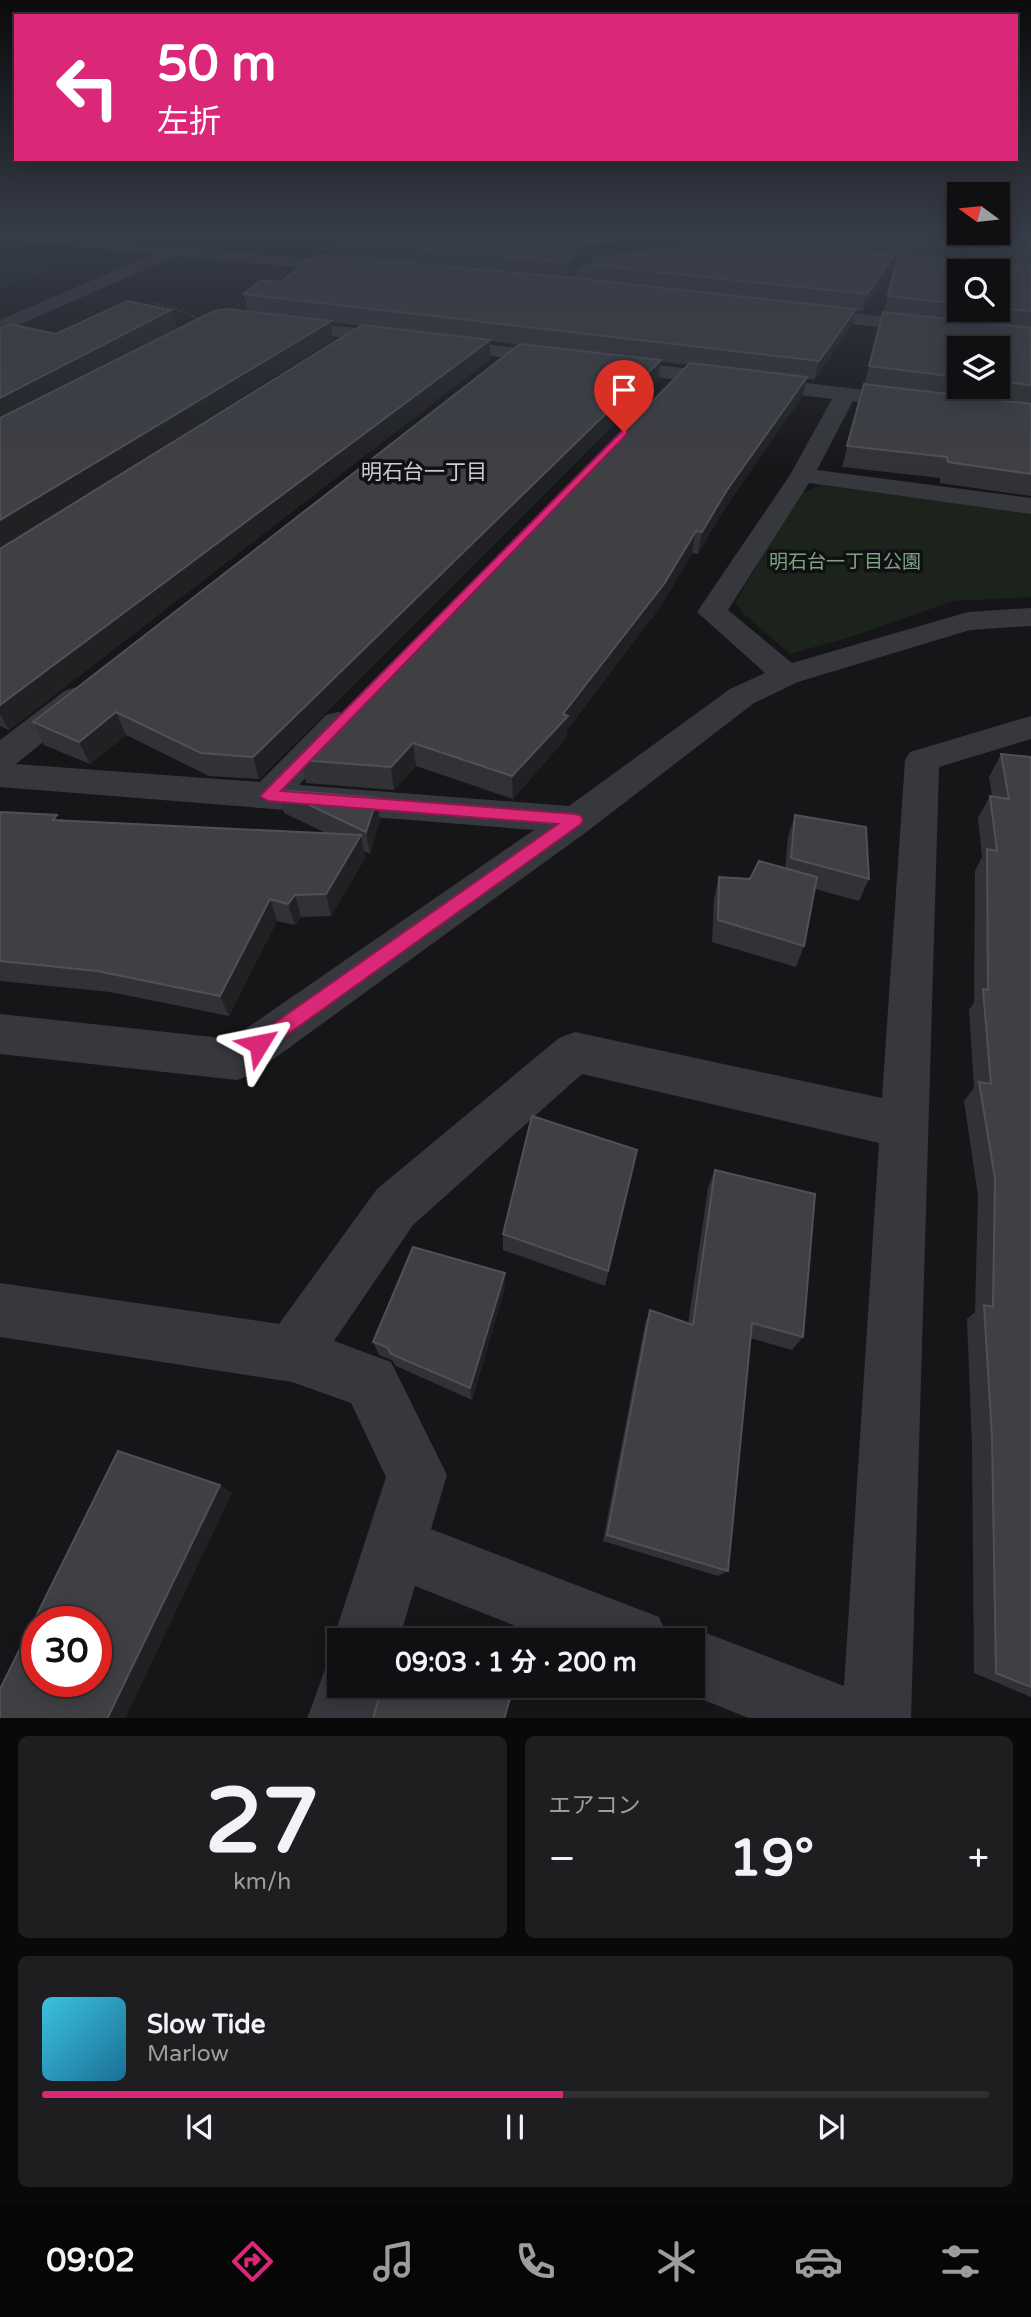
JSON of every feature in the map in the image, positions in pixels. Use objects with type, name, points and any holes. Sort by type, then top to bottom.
[{"type":"street","points":[[0,327],[27,314]]},
{"type":"street","points":[[809,314],[1031,339]]},
{"type":"street","points":[[207,323],[233,319],[514,354],[670,384],[845,395],[938,405]]},
{"type":"street","points":[[326,357],[360,335]]},
{"type":"street","points":[[481,379],[514,354]]},
{"type":"street","points":[[787,675],[712,612],[802,475],[845,395]]},
{"type":"street","points":[[802,475],[1031,506]]},
{"type":"street","points":[[0,1034],[237,1060],[576,820],[741,696],[787,675],[968,621],[1031,617]]},
{"type":"street","points":[[0,758],[99,680]]},
{"type":"street","points":[[268,796],[354,707]]},
{"type":"street","points":[[876,1718],[922,760],[1031,727]]},
{"type":"street","points":[[0,775],[576,820]]},
{"type":"street","points":[[292,1354],[395,1207],[575,1052],[905,1126]]},
{"type":"street","points":[[0,1310],[292,1354],[371,1382],[416,1475],[370,1628]]},
{"type":"street","points":[[395,1547],[605,1628]]},
{"type":"street","points":[[705,1667],[840,1718]]},
{"type":"street","points":[[341,1718],[348,1698]]},
{"type":"path","points":[[188,314],[207,323]]},
{"type":"green space","name":"明石台一丁目公園","points":[[820,485],[1031,513],[1031,597],[953,601],[850,637],[790,654],[735,603],[797,496]]},
{"type":"building","points":[[99,314],[163,314],[0,398],[0,329],[10,324],[56,334]]},
{"type":"building","points":[[208,314],[273,314],[331,321],[0,520],[0,418]]},
{"type":"building","points":[[417,314],[852,314],[819,361]]},
{"type":"building","points":[[882,314],[1031,328],[1031,385],[1010,382],[1010,336],[947,336],[947,376],[869,366]]},
{"type":"building","points":[[362,325],[490,340],[0,705],[0,549]]},
{"type":"building","points":[[520,344],[661,360],[253,757],[201,753],[116,712],[79,742],[33,722]]},
{"type":"building","points":[[690,363],[807,377],[727,490],[702,532],[696,531],[664,584],[563,714],[568,716],[512,776],[413,743],[391,767],[300,760]]},
{"type":"building","points":[[864,384],[947,394],[947,399],[989,399],[1031,404],[1031,474],[948,462],[947,457],[847,446]]},
{"type":"building","points":[[1001,754],[1031,757],[1031,1687],[996,1673],[992,1437],[984,1305],[993,1307],[995,1178],[979,1082],[991,1084],[983,989],[988,990],[987,849],[997,851],[990,796],[1009,799]]},
{"type":"building","points":[[278,790],[377,798],[366,832]]},
{"type":"building","points":[[0,812],[57,815],[53,820],[361,835],[326,894],[295,895],[288,904],[270,899],[220,996],[97,971],[0,961]]},
{"type":"building","points":[[795,815],[866,827],[869,879],[791,858]]},
{"type":"building","points":[[759,861],[817,877],[804,946],[718,920],[719,877],[750,879]]},
{"type":"building","points":[[532,1116],[637,1150],[608,1271],[503,1234]]},
{"type":"building","points":[[715,1170],[815,1194],[803,1337],[752,1323],[728,1571],[607,1535],[650,1310],[693,1325]]},
{"type":"building","points":[[413,1247],[505,1273],[470,1388],[391,1354],[387,1347],[373,1342]]},
{"type":"building","points":[[118,1451],[220,1485],[107,1718],[0,1718],[0,1689],[21,1647],[21,1697],[112,1697],[112,1606],[41,1606]]},
{"type":"building","points":[[379,1698],[510,1698],[504,1718],[373,1718]]},
{"type":"district","name":"明石台一丁目","points":[[424,472]]},
{"type":"route","points":[[259,1044],[576,820],[268,796],[624,432]]}]
